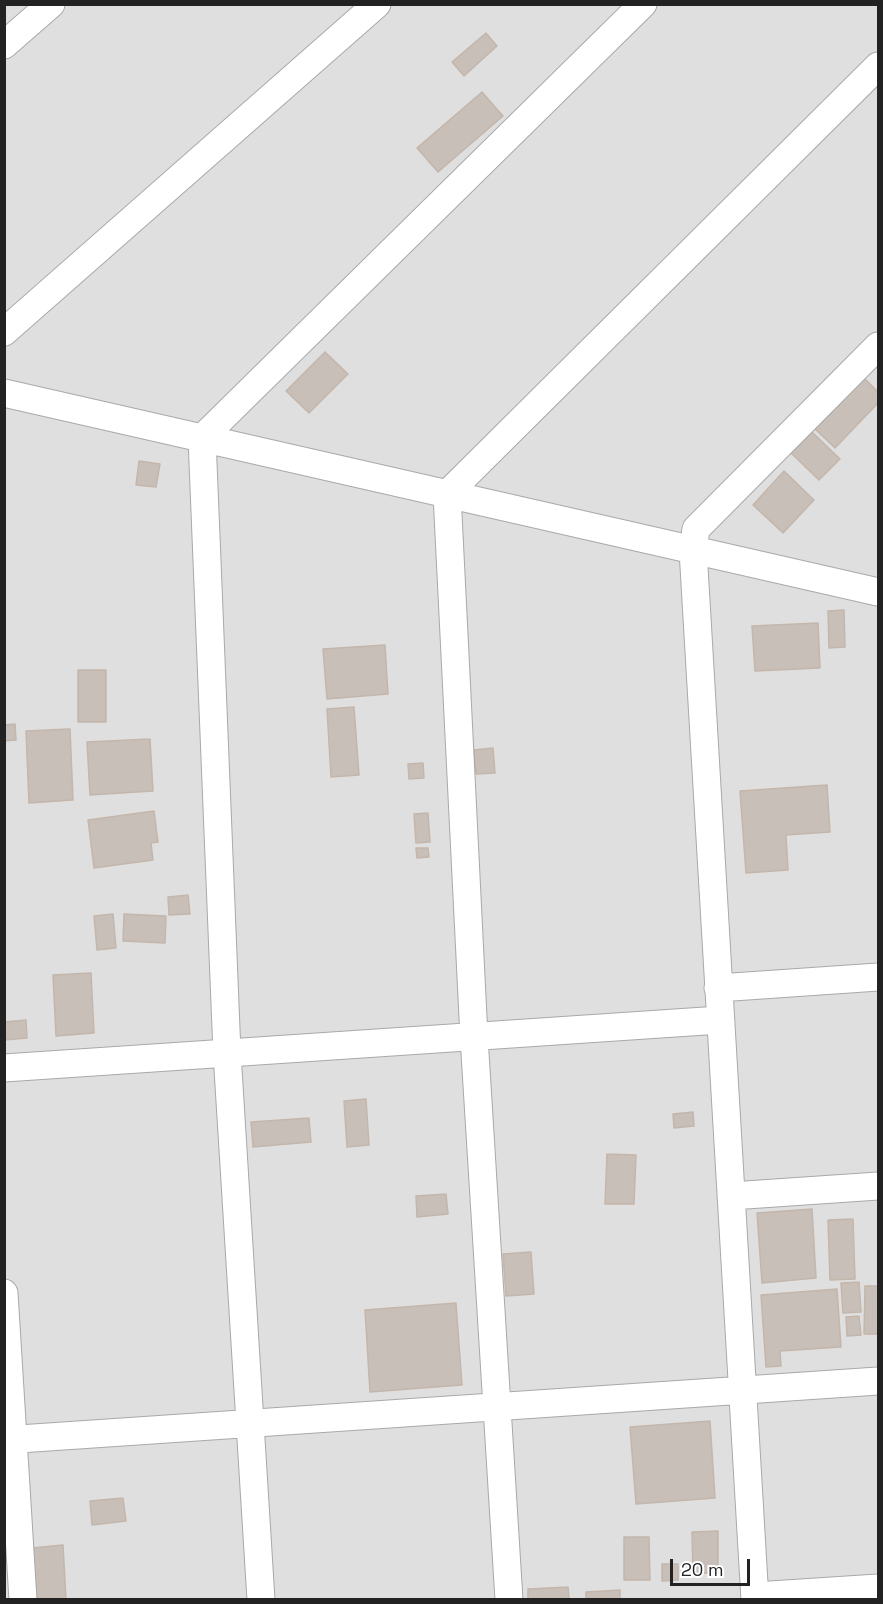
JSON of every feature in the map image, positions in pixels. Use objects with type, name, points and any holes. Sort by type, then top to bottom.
[{"type":"street","points":[[4,45],[51,4]]},
{"type":"street","points":[[4,332],[377,4]]},
{"type":"street","points":[[261,1599],[227,1053],[202,438],[643,4]]},
{"type":"street","points":[[509,1599],[474,1037],[447,494],[879,66]]},
{"type":"street","points":[[879,346],[696,529],[693,550],[755,1598],[879,1588]]},
{"type":"street","points":[[4,393],[879,592]]},
{"type":"street","points":[[718,988],[879,977]]},
{"type":"street","points":[[4,1068],[720,1020]]},
{"type":"street","points":[[731,1196],[879,1186]]},
{"type":"street","points":[[4,1293],[9,1439],[23,1599]]},
{"type":"street","points":[[9,1439],[879,1381]]},
{"type":"shaded area","points":[[5,5],[878,5],[878,1599],[5,1599]]},
{"type":"building","points":[[486,33],[497,46],[464,76],[452,62]]},
{"type":"building","points":[[482,92],[503,116],[438,172],[417,148]]},
{"type":"building","points":[[325,352],[348,374],[309,413],[286,391]]},
{"type":"building","points":[[863,377],[878,392],[878,403],[835,448],[814,428]]},
{"type":"building","points":[[812,432],[840,459],[819,480],[791,453]]},
{"type":"building","points":[[139,461],[160,464],[156,487],[136,485]]},
{"type":"building","points":[[784,471],[814,500],[783,533],[753,505]]},
{"type":"building","points":[[844,610],[845,647],[829,648],[828,611]]},
{"type":"building","points":[[818,623],[820,668],[755,671],[752,626]]},
{"type":"building","points":[[385,645],[388,694],[327,699],[323,649]]},
{"type":"building","points":[[78,670],[106,670],[106,722],[78,722]]},
{"type":"building","points":[[354,707],[359,775],[331,777],[327,709]]},
{"type":"building","points":[[15,724],[16,740],[4,741],[4,725]]},
{"type":"building","points":[[70,729],[73,800],[29,803],[26,731]]},
{"type":"building","points":[[150,739],[153,791],[90,795],[87,742]]},
{"type":"building","points":[[493,748],[495,773],[476,774],[474,750]]},
{"type":"building","points":[[423,763],[424,778],[409,779],[408,764]]},
{"type":"building","points":[[827,785],[830,832],[786,835],[788,870],[746,873],[740,791]]},
{"type":"building","points":[[154,811],[158,842],[151,843],[153,860],[94,868],[88,820]]},
{"type":"building","points":[[428,813],[430,842],[416,843],[414,814]]},
{"type":"building","points":[[416,848],[428,848],[429,857],[417,858]]},
{"type":"building","points":[[188,895],[190,914],[169,915],[168,897]]},
{"type":"building","points":[[113,914],[116,948],[97,950],[94,916]]},
{"type":"building","points":[[124,914],[166,916],[165,943],[123,941]]},
{"type":"building","points":[[91,973],[94,1033],[56,1036],[53,975]]},
{"type":"building","points":[[26,1020],[27,1038],[4,1040],[4,1022]]},
{"type":"building","points":[[366,1099],[369,1145],[347,1147],[344,1101]]},
{"type":"building","points":[[693,1112],[694,1126],[674,1128],[673,1114]]},
{"type":"building","points":[[309,1118],[311,1142],[253,1147],[251,1122]]},
{"type":"building","points":[[607,1154],[636,1155],[634,1204],[605,1204]]},
{"type":"building","points":[[446,1194],[448,1214],[417,1217],[416,1196]]},
{"type":"building","points":[[812,1209],[816,1278],[762,1283],[757,1213]]},
{"type":"building","points":[[853,1219],[855,1279],[830,1280],[828,1220]]},
{"type":"building","points":[[531,1252],[534,1294],[506,1296],[503,1254]]},
{"type":"building","points":[[859,1282],[861,1312],[843,1313],[841,1283]]},
{"type":"building","points":[[865,1286],[878,1286],[878,1334],[864,1334]]},
{"type":"building","points":[[837,1289],[841,1347],[780,1351],[781,1366],[766,1367],[761,1295]]},
{"type":"building","points":[[456,1303],[462,1385],[370,1392],[365,1310]]},
{"type":"building","points":[[859,1316],[861,1335],[847,1336],[846,1317]]},
{"type":"building","points":[[710,1421],[715,1498],[636,1504],[630,1427]]},
{"type":"building","points":[[123,1498],[126,1521],[92,1525],[90,1501]]},
{"type":"building","points":[[718,1531],[718,1573],[693,1573],[692,1532]]},
{"type":"building","points":[[624,1537],[649,1537],[650,1580],[624,1580]]},
{"type":"building","points":[[63,1545],[66,1600],[35,1600],[32,1548]]},
{"type":"building","points":[[662,1564],[678,1564],[678,1580],[662,1581]]},
{"type":"building","points":[[568,1587],[569,1598],[528,1600],[528,1589]]},
{"type":"building","points":[[620,1590],[620,1600],[586,1600],[586,1592]]}]
